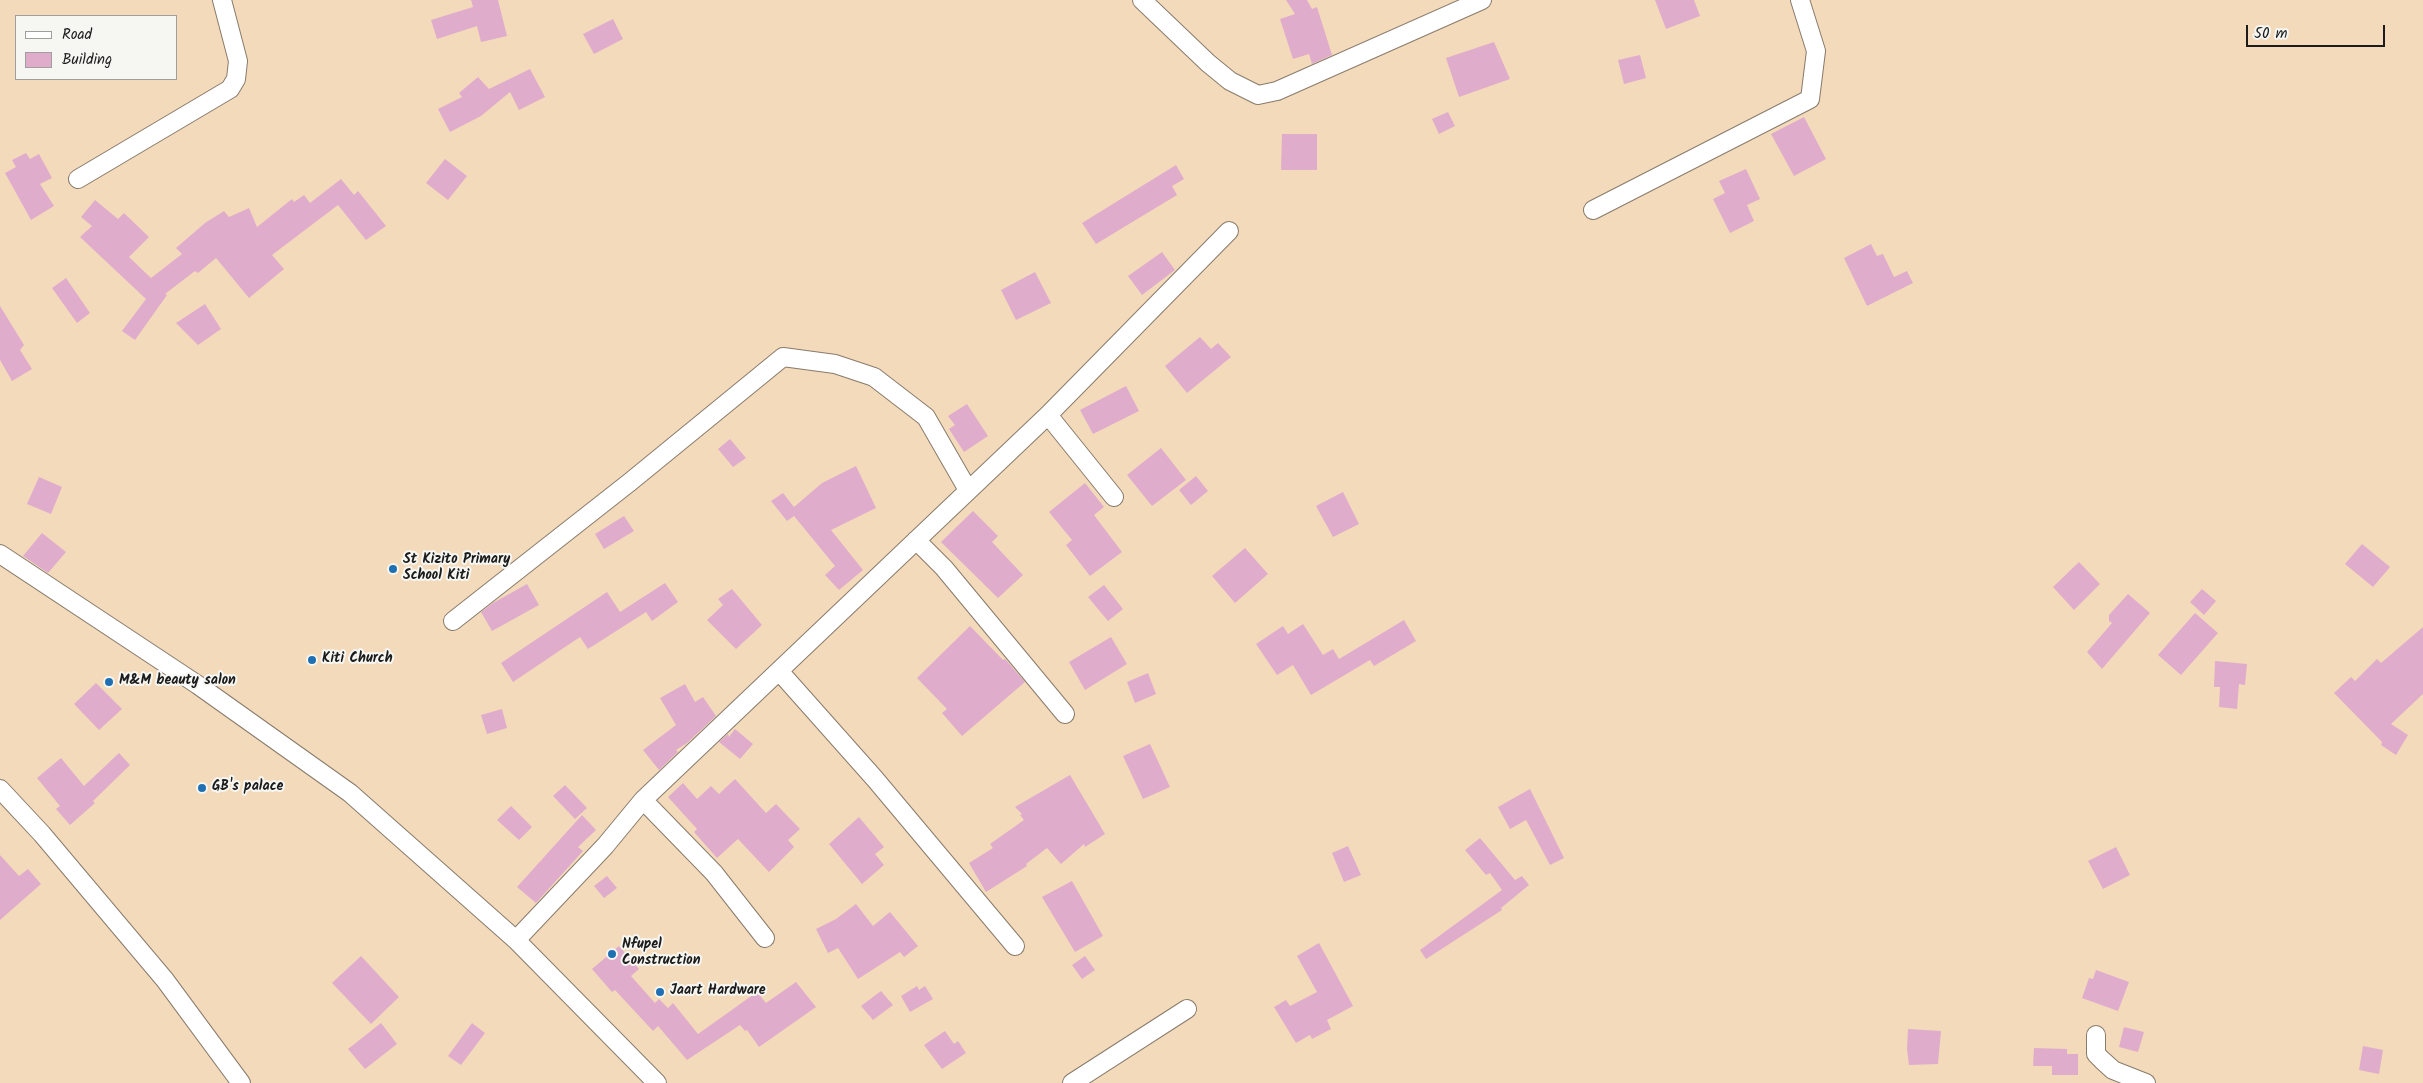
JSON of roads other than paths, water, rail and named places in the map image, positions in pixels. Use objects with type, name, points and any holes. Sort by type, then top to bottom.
[{"type":"street","points":[[78,179],[230,89],[236,79],[238,61],[222,0]]},
{"type":"street","points":[[1142,0],[1208,63],[1230,81],[1258,95],[1277,91],[1482,0]]},
{"type":"street","points":[[1593,210],[1810,99],[1816,51],[1800,0]]},
{"type":"street","points":[[516,940],[605,846],[643,800],[1048,415],[1229,231]]},
{"type":"street","points":[[453,621],[630,482],[783,357],[835,364],[874,377],[926,417],[968,490]]},
{"type":"street","points":[[1048,415],[1114,497]]},
{"type":"street","points":[[916,540],[944,568],[1065,714]]},
{"type":"street","points":[[0,554],[198,685],[350,793],[516,940],[657,1083]]},
{"type":"street","points":[[779,671],[875,779],[1015,946]]},
{"type":"street","points":[[0,789],[42,834],[165,980],[241,1083]]},
{"type":"street","points":[[643,800],[714,873],[765,938]]},
{"type":"street","points":[[1072,1083],[1187,1009]]},
{"type":"street","points":[[2096,1035],[2096,1054],[2102,1060],[2113,1070],[2146,1083]]},
{"type":"place","name":"St Kizito Primary School Kiti","points":[[393,569]]},
{"type":"place","name":"Kiti Church","points":[[312,660]]},
{"type":"place","name":"M&M beauty salon","points":[[109,682]]},
{"type":"place","name":"GB's palace","points":[[202,788]]},
{"type":"place","name":"Nfupel Construction","points":[[612,954]]},
{"type":"place","name":"Jaart Hardware","points":[[660,992]]}]
